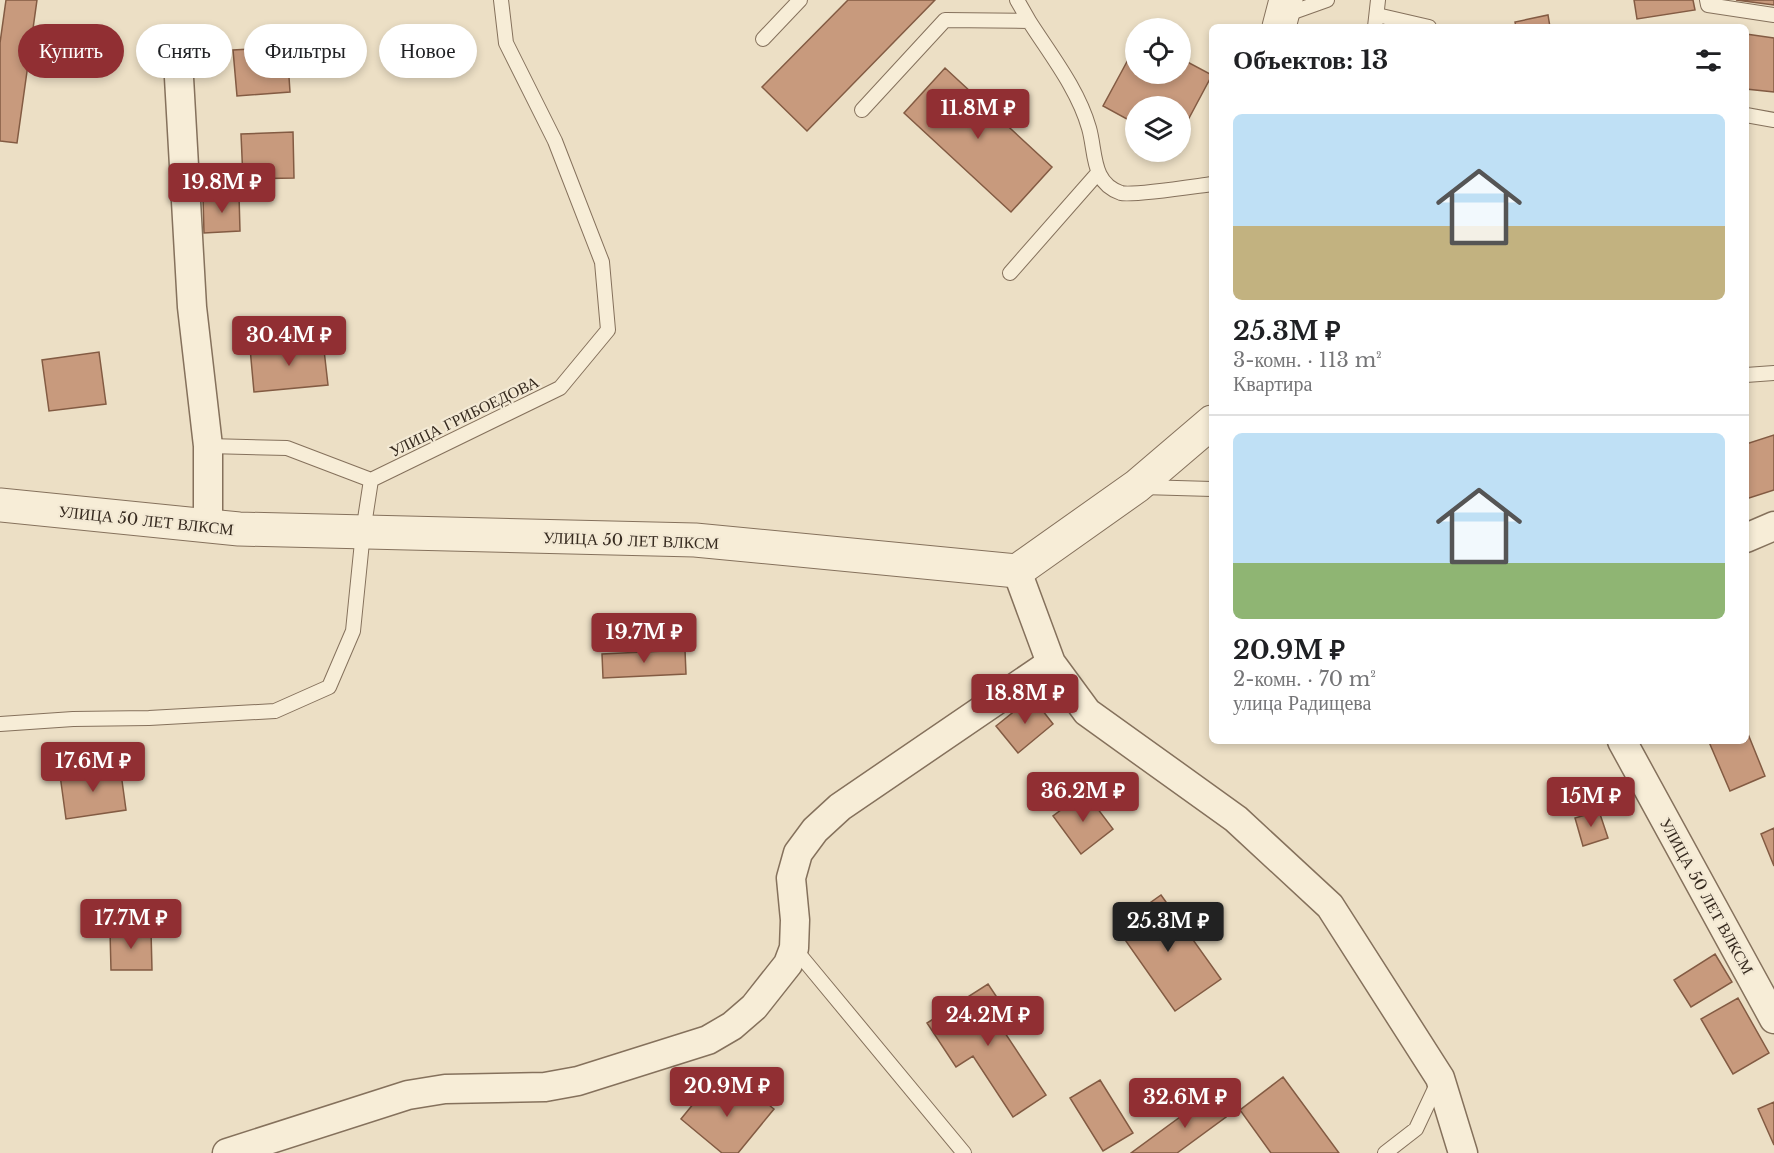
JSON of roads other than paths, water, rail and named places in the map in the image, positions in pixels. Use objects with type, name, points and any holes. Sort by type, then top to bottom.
[{"type":"street","points":[[179,78],[192,307],[208,446],[208,526]]},
{"type":"street","points":[[1209,425],[1137,486],[1017,571],[1052,663],[1087,712],[1142,749],[1236,819],[1330,906],[1440,1078],[1463,1153]]},
{"type":"street","name":"УЛИЦА 50 ЛЕТ ВЛКСМ","points":[[0,505],[239,529],[695,540],[1017,571]]},
{"type":"street","points":[[1749,537],[1774,526]]},
{"type":"street","points":[[227,1153],[408,1095],[445,1089],[545,1087],[578,1082],[708,1040],[732,1026],[754,1007],[788,964],[794,948],[795,920],[791,878],[798,853],[815,830],[840,807],[1052,663]]},
{"type":"street","name":"УЛИЦА 50 ЛЕТ ВЛКСМ","points":[[1624,744],[1774,1019]]},
{"type":"lane","name":"УЛИЦА ГРИБОЕДОВА","points":[[371,480],[560,388],[608,330],[602,262],[555,141],[506,43],[501,0]]},
{"type":"lane","points":[[763,39],[800,0]]},
{"type":"lane","points":[[1017,0],[1072,89],[1089,128],[1097,174],[1108,186],[1123,194],[1209,184]]},
{"type":"lane","points":[[1283,14],[1327,0]]},
{"type":"lane","points":[[1378,0],[1376,21],[1402,24]]},
{"type":"lane","points":[[1707,0],[1708,5],[1774,15]]},
{"type":"lane","points":[[862,110],[945,20],[1029,21]]},
{"type":"lane","points":[[1749,116],[1774,120]]},
{"type":"lane","points":[[1010,273],[1097,174]]},
{"type":"lane","points":[[1749,375],[1774,373]]},
{"type":"lane","points":[[0,724],[275,711],[329,687],[353,631],[371,480],[287,448],[208,446]]},
{"type":"lane","points":[[1137,486],[1209,489]]},
{"type":"lane","points":[[794,948],[964,1153]]},
{"type":"lane","points":[[1385,1153],[1416,1129],[1440,1078]]}]
